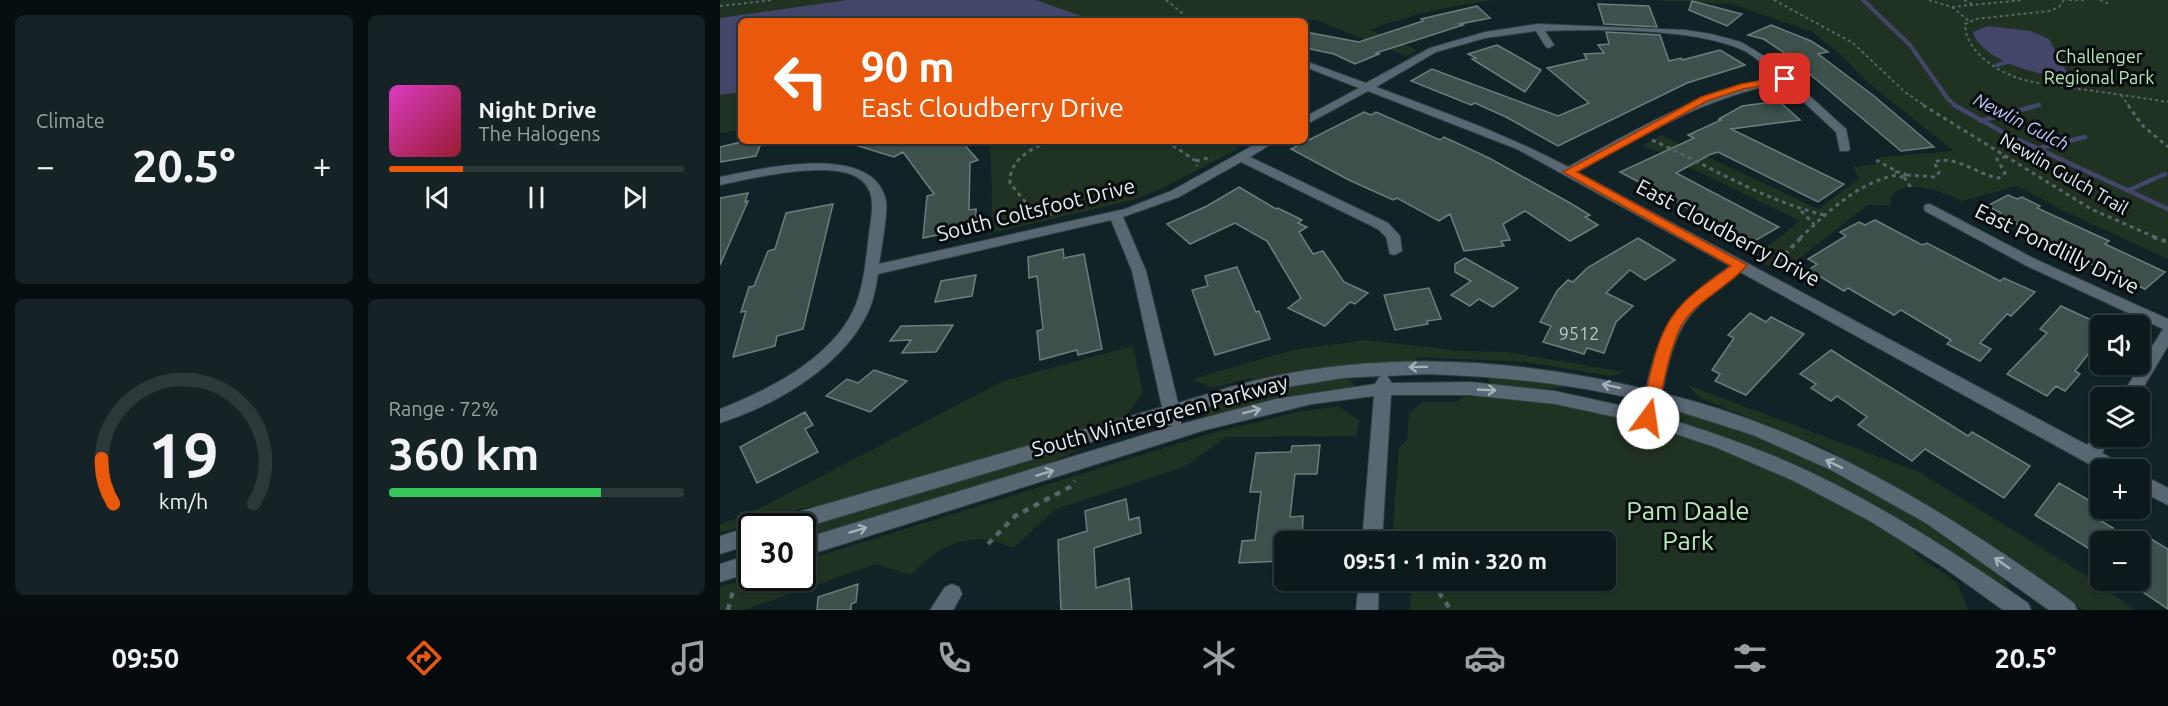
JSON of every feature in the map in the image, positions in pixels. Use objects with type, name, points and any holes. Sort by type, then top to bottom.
[{"type":"street","points":[[1538,27],[1549,45]]},
{"type":"street","points":[[1308,120],[1445,46],[1490,33],[1538,27],[1588,27],[1707,36],[1751,51],[1767,61],[1842,131],[1844,149]]},
{"type":"street","name":"East Cloudberry Drive","points":[[1308,65],[1499,137],[1741,265],[2098,459]]},
{"type":"street","points":[[1568,172],[1704,99],[1741,87],[1785,79]]},
{"type":"street","name":"South Coltsfoot Drive","points":[[870,271],[1115,215],[1174,194],[1265,144]]},
{"type":"street","points":[[1241,158],[1383,226],[1393,236],[1395,252]]},
{"type":"street","points":[[720,181],[783,169],[813,167],[843,170],[865,177],[878,189],[880,202],[870,271],[861,312],[837,343],[799,375],[761,397],[720,416]]},
{"type":"street","name":"East Pondlilly Drive","points":[[1930,208],[2032,263],[2168,325]]},
{"type":"street","points":[[1115,215],[1139,271],[1177,432]]},
{"type":"street","points":[[1648,418],[1669,337],[1678,319],[1708,290],[1741,265]]},
{"type":"street","points":[[2134,387],[2168,333]]},
{"type":"street","name":"South Wintergreen Parkway","points":[[816,516],[1172,410],[1279,382],[1384,369],[1421,367],[1519,371],[1588,381],[1653,396],[1720,416],[1772,436],[1877,485],[1956,532],[2066,610]]},
{"type":"street","points":[[1373,531],[1384,369]]},
{"type":"street","name":"South Wintergreen Parkway","points":[[816,544],[1177,432],[1263,408],[1384,389],[1434,388],[1538,394],[1592,404],[1648,418],[1738,449],[1824,487],[1936,550],[2020,610]]},
{"type":"street","points":[[2091,455],[2096,447]]},
{"type":"street","points":[[2150,487],[2168,497]]},
{"type":"street","points":[[720,545],[738,540]]},
{"type":"street","points":[[2020,610],[2038,589]]},
{"type":"street","points":[[1367,610],[1368,591]]},
{"type":"path","points":[[720,6],[773,0]]},
{"type":"path","points":[[1167,0],[1184,18]]},
{"type":"path","name":"Newlin Gulch Trail","points":[[1774,0],[1845,38],[1917,101],[2006,156],[2105,216],[2168,242]]},
{"type":"path","points":[[1929,0],[1952,7],[2023,0]]},
{"type":"path","points":[[1964,0],[1975,5]]},
{"type":"path","points":[[2064,0],[2058,8],[2046,12],[1984,15],[1969,21],[1965,24],[1964,29],[1973,48],[1992,65],[2009,75],[2040,83],[2168,102]]},
{"type":"path","points":[[2069,0],[2086,0]]},
{"type":"path","points":[[2100,0],[2109,4]]},
{"type":"path","points":[[1952,7],[1969,21]]},
{"type":"path","points":[[2121,95],[2142,126],[2168,147]]},
{"type":"path","points":[[1650,139],[1691,157],[1724,177],[1801,211],[1824,215]]},
{"type":"path","points":[[1013,230],[1024,210],[1026,201],[1010,183],[1011,170],[1023,155],[1044,144]]},
{"type":"path","points":[[1170,144],[1196,161],[1200,171]]},
{"type":"path","points":[[1876,160],[1905,176],[1936,177],[1939,172],[1934,162],[1944,159],[1954,161],[1985,176],[1999,178],[2005,173],[1997,159],[2006,156]]},
{"type":"path","points":[[1769,269],[1824,215],[1873,181],[1897,173]]},
{"type":"path","points":[[1905,176],[1912,189]]},
{"type":"path","points":[[1024,210],[1051,214],[1055,221]]},
{"type":"path","points":[[1801,211],[1814,224]]},
{"type":"path","points":[[988,544],[1001,527],[1020,512],[1070,487],[1076,480],[1077,473]]},
{"type":"path","points":[[728,576],[728,610]]},
{"type":"path","points":[[1440,591],[1451,610]]},
{"type":"green space","points":[[720,0],[1493,0],[1431,11],[1370,30],[1417,50],[1406,56],[1316,20],[1308,20],[1308,18],[738,18],[738,130],[720,133]]},
{"type":"green space","name":"Challenger Regional Park","points":[[1648,0],[2168,0],[2168,259],[2066,212],[2017,186],[1962,201],[1935,190],[1905,188],[1896,191],[1890,198],[1891,206],[1868,205],[1782,272],[1753,258],[1800,221],[1643,145],[1661,135],[1818,209],[1859,179],[1853,167],[1875,164],[1880,157],[1954,151],[1866,81],[1842,56],[1813,32],[1731,4]]},
{"type":"green space","points":[[990,144],[1230,144],[1239,148],[1163,188],[1133,200],[993,233]]},
{"type":"green space","points":[[1365,340],[1461,351],[1507,352],[1624,372],[1611,376],[1526,362],[1419,357],[1414,361],[1324,368],[1262,380],[1251,378],[1211,388],[1193,379],[1293,350]]},
{"type":"green space","points":[[1133,346],[1143,393],[1125,417],[814,510],[803,508],[786,513],[747,513],[768,504],[1003,381]]},
{"type":"green space","points":[[1489,375],[1576,386],[1546,389],[1494,386],[1489,383]]},
{"type":"green space","points":[[1344,378],[1354,383],[1354,388],[1277,400],[1209,417],[1197,409],[1262,391]]},
{"type":"green space","points":[[1688,385],[1919,472],[2082,573],[2090,579],[2090,591],[2108,591],[2135,610],[2082,610],[1981,539],[1829,450],[1698,396]]},
{"type":"green space","name":"Pam Daale Park","points":[[1465,396],[1512,399],[1606,415],[1697,440],[1741,457],[1827,496],[1910,544],[1916,555],[1957,582],[1968,610],[1410,610],[1411,591],[1616,591],[1616,531],[1393,531],[1399,448],[1407,440],[1409,413],[1422,402],[1456,402]]},
{"type":"green space","points":[[1338,406],[1359,420],[1357,436],[1226,437],[1186,466],[1056,509],[1013,548],[984,539],[958,542],[934,555],[911,575],[876,564],[816,585],[816,557],[1212,433],[1297,412]]},
{"type":"green space","points":[[1673,408],[1743,430],[1795,451],[1902,506],[2001,573],[2007,589],[1747,446],[1685,423],[1675,416]]},
{"type":"green space","points":[[1147,425],[1090,443],[1053,462],[1017,476],[816,537],[816,523]]},
{"type":"green space","points":[[738,517],[738,528],[720,533],[720,525]]},
{"type":"green space","points":[[738,581],[738,591],[799,591],[744,610],[720,610],[720,587]]},
{"type":"water","points":[[847,0],[1036,0],[1086,18],[738,18],[738,92],[720,95],[720,18]]},
{"type":"water","points":[[1988,26],[2030,31],[2049,39],[2067,73],[2043,74],[1999,59],[1978,42],[1973,32]]},
{"type":"building","points":[[1692,1],[1742,14],[1727,26],[1689,10]]},
{"type":"building","points":[[1598,4],[1649,6],[1657,27],[1604,24]]},
{"type":"building","points":[[1477,6],[1490,18],[1460,24],[1463,25],[1376,53],[1379,54],[1355,64],[1334,54],[1308,49],[1308,33],[1359,42],[1423,21],[1421,19]]},
{"type":"building","points":[[1771,25],[1811,41],[1828,52],[1818,54],[1874,96],[1934,147],[1901,151],[1786,54],[1765,40],[1767,40],[1748,35]]},
{"type":"building","points":[[1606,32],[1660,35],[1669,61],[1720,50],[1745,65],[1687,83],[1558,146],[1506,117],[1475,103],[1471,105],[1411,81],[1432,69],[1558,116],[1589,103],[1547,68],[1587,59],[1584,54],[1604,53],[1598,45],[1609,44]]},
{"type":"building","points":[[1497,45],[1541,70],[1525,92],[1472,59],[1476,58],[1468,54]]},
{"type":"building","points":[[1779,101],[1800,120],[1731,129],[1844,184],[1818,202],[1718,152],[1676,173],[1779,227],[1751,243],[1693,209],[1620,172],[1694,138],[1688,135],[1721,120],[1719,119],[1742,106]]},
{"type":"building","points":[[1364,112],[1371,115],[1376,112],[1440,140],[1444,137],[1489,158],[1590,215],[1585,217],[1598,225],[1570,241],[1525,211],[1503,224],[1510,240],[1501,241],[1504,246],[1464,251],[1450,214],[1439,221],[1397,198],[1393,200],[1349,180],[1291,149],[1301,144],[1308,144],[1308,140]]},
{"type":"building","points":[[738,143],[761,144],[756,156],[720,162],[720,147]]},
{"type":"building","points":[[964,144],[978,160],[970,163],[969,210],[976,209],[976,227],[923,238],[927,196],[934,194],[903,152],[894,157],[855,145]]},
{"type":"building","points":[[1239,187],[1276,209],[1302,220],[1298,223],[1307,227],[1299,232],[1313,254],[1323,251],[1344,282],[1368,293],[1355,304],[1350,302],[1325,326],[1288,308],[1301,298],[1267,241],[1235,223],[1190,244],[1167,224],[1207,206]]},
{"type":"building","points":[[748,193],[745,202],[748,201],[720,265],[720,198]]},
{"type":"building","points":[[2008,195],[2017,199],[2022,197],[2040,206],[2037,208],[2109,241],[2105,244],[2165,272],[2145,289],[2040,240],[2043,238],[1999,215],[2001,213],[1987,206]]},
{"type":"building","points":[[833,204],[803,329],[777,336],[775,346],[733,357],[746,311],[741,312],[749,287],[754,286],[768,251],[775,249],[786,213]]},
{"type":"building","points":[[1875,220],[1922,245],[1927,243],[2000,281],[2004,278],[2035,292],[2011,316],[2007,314],[1980,343],[1991,349],[1980,361],[1947,344],[1951,340],[1901,310],[1894,315],[1848,288],[1844,291],[1809,270],[1817,264],[1808,259],[1846,236],[1840,232],[1859,222],[1865,225]]},
{"type":"building","points":[[1638,238],[1675,260],[1645,280],[1630,270],[1606,293],[1633,306],[1616,322],[1604,353],[1587,348],[1584,354],[1543,342],[1551,326],[1540,322],[1557,291],[1568,280],[1573,282],[1587,268]]},
{"type":"building","points":[[1063,249],[1064,258],[1084,254],[1102,349],[1078,355],[1077,350],[1040,360],[1037,331],[1043,329],[1037,276],[1029,278],[1028,257]]},
{"type":"building","points":[[1465,258],[1518,288],[1493,307],[1479,299],[1470,306],[1451,295],[1471,281],[1455,272],[1455,264]]},
{"type":"building","points":[[1237,267],[1270,339],[1215,355],[1192,290],[1208,286],[1205,276]]},
{"type":"building","points":[[976,275],[972,296],[935,302],[941,281]]},
{"type":"building","points":[[1429,288],[1441,319],[1427,321],[1428,324],[1395,330],[1384,295]]},
{"type":"building","points":[[2061,306],[2090,319],[2090,352],[2075,371],[2080,374],[2065,391],[2056,386],[2047,396],[2007,374],[2047,333],[2040,329]]},
{"type":"building","points":[[1750,313],[1766,322],[1771,317],[1804,334],[1746,395],[1715,381],[1720,374],[1712,370],[1734,338],[1728,335]]},
{"type":"building","points":[[953,325],[936,352],[902,353],[911,340],[890,341],[901,326]]},
{"type":"building","points":[[1831,350],[1968,436],[1972,432],[2030,466],[2004,498],[1925,449],[1912,461],[1858,425],[1867,417],[1837,396],[1831,401],[1811,388],[1816,384],[1800,374]]},
{"type":"building","points":[[874,370],[907,381],[870,412],[826,396],[847,379],[858,383]]},
{"type":"building","points":[[805,412],[813,425],[805,429],[818,452],[757,483],[740,447]]},
{"type":"building","points":[[1320,445],[1317,474],[1295,474],[1290,517],[1303,516],[1302,531],[1274,531],[1274,561],[1239,563],[1242,541],[1255,540],[1261,492],[1250,492],[1256,453],[1291,452],[1292,446]]},
{"type":"building","points":[[2059,483],[2090,501],[2090,519],[2098,519],[2113,528],[2111,531],[2090,531],[2090,549],[2035,515]]},
{"type":"building","points":[[1126,499],[1129,520],[1139,517],[1141,533],[1094,548],[1096,588],[1129,578],[1132,610],[1061,610],[1058,540],[1087,531],[1085,511]]},
{"type":"building","points":[[2150,538],[2168,549],[2168,609],[2141,591],[2150,591]]},
{"type":"building","points":[[858,584],[856,602],[851,604],[851,610],[817,610],[818,597]]},
{"type":"waterway","name":"Newlin Gulch","points":[[1863,0],[1910,45],[1948,99],[1956,106]]},
{"type":"waterway","points":[[1997,65],[2014,60]]},
{"type":"waterway","name":"Newlin Gulch","points":[[1954,105],[1982,120]]},
{"type":"waterway","points":[[1982,120],[2039,105],[2035,106]]},
{"type":"waterway","name":"Newlin Gulch","points":[[1982,120],[2037,149]]},
{"type":"waterway","points":[[2037,149],[2085,137]]},
{"type":"waterway","name":"Newlin Gulch","points":[[2037,149],[2168,209]]},
{"type":"waterway","points":[[2129,190],[2165,174]]},
{"type":"route","points":[[1648,418],[1672,328],[1696,300],[1741,265],[1568,172],[1704,99],[1741,87],[1785,79]]}]
